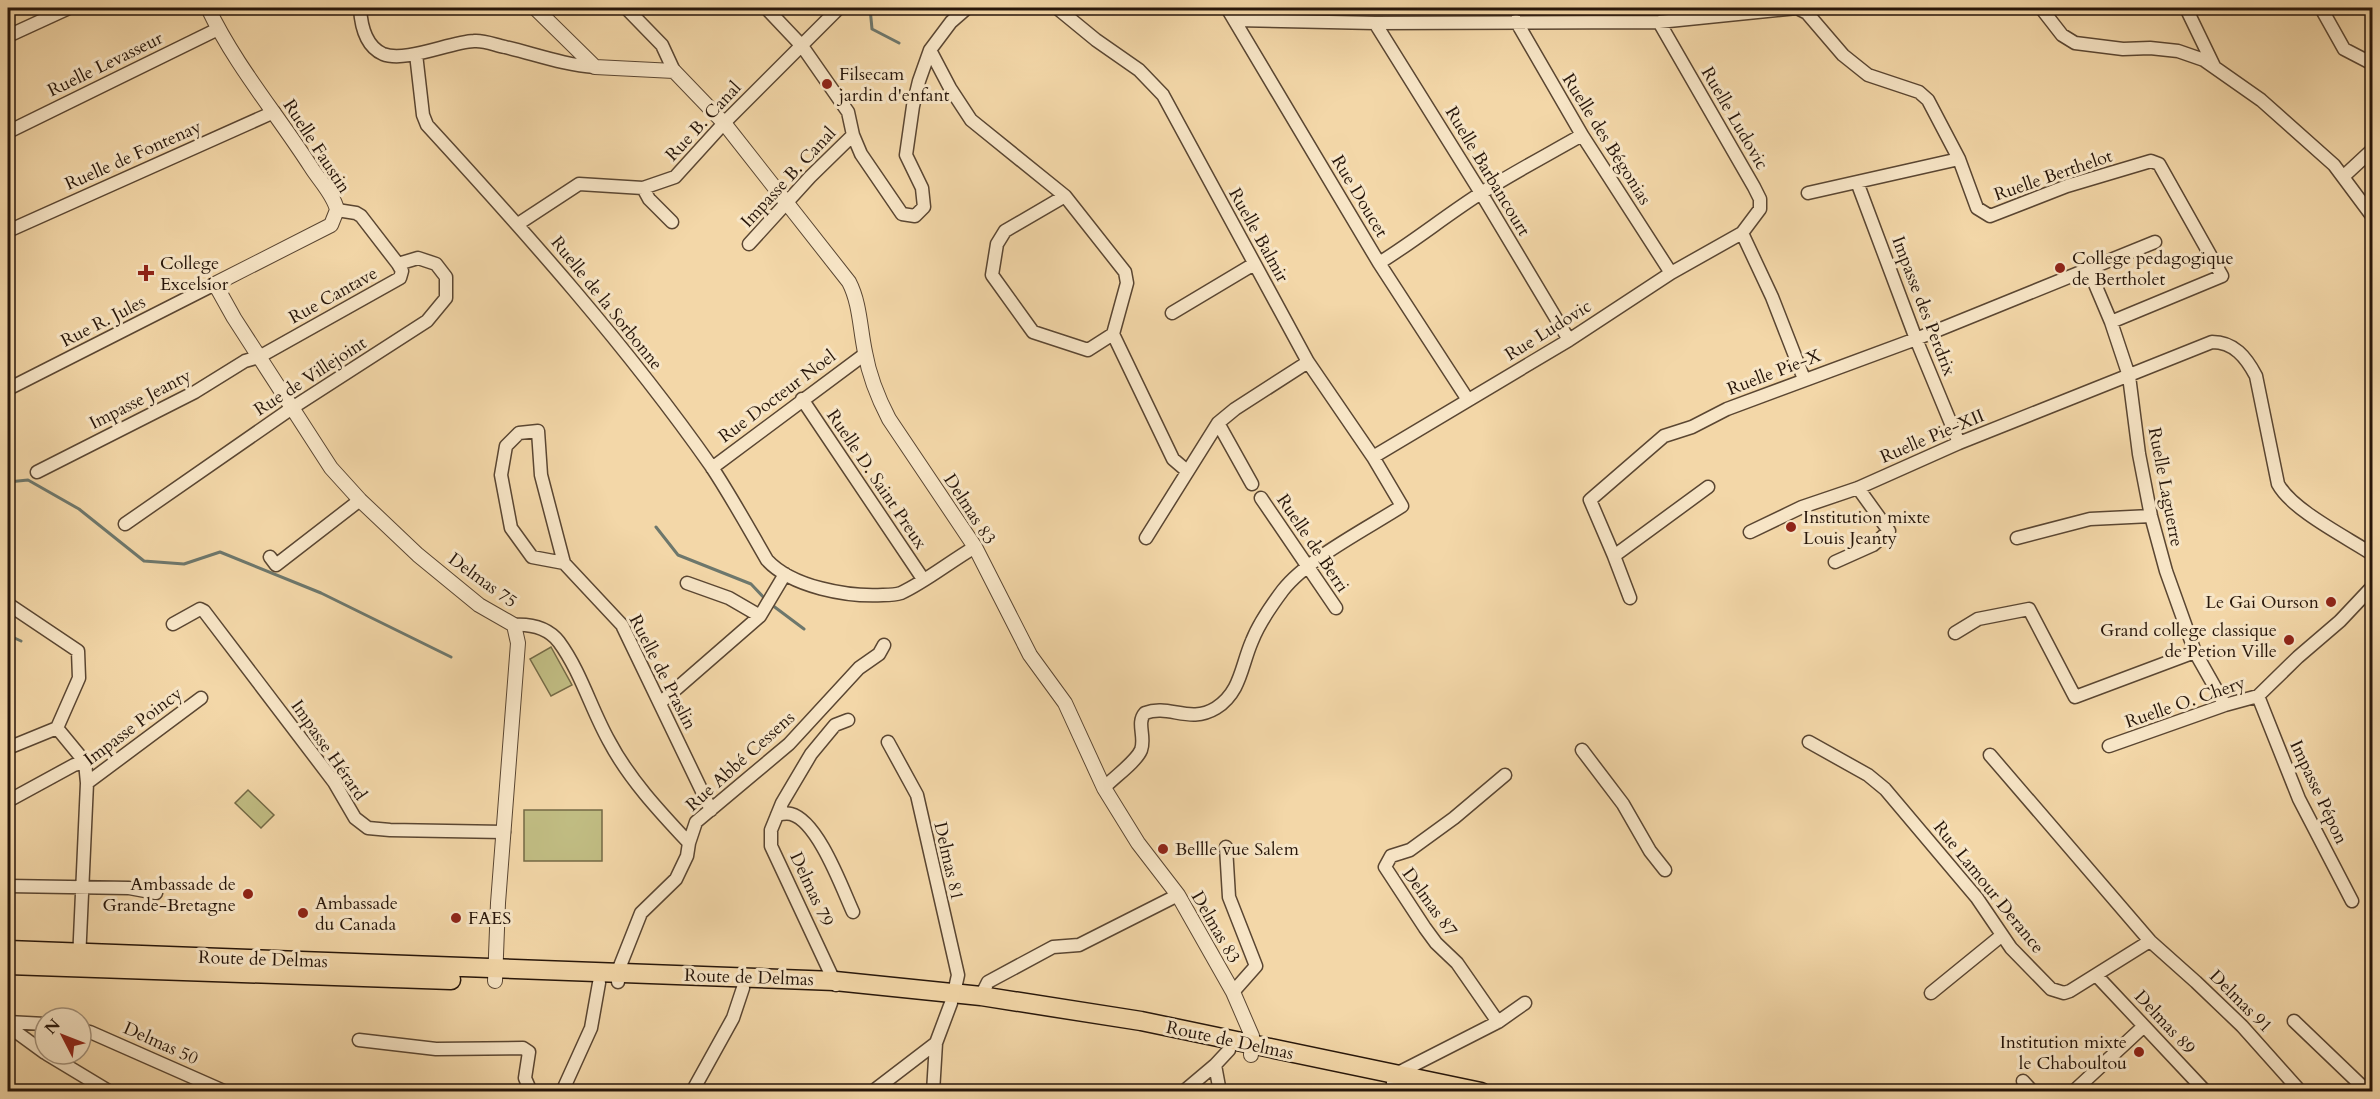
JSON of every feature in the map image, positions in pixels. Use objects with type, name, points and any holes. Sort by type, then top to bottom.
[{"type":"main road","name":"Route de Delmas","points":[[8,951],[80,960],[836,985],[952,998],[1229,1050],[1251,1050]]},
{"type":"main road","name":"Route de Delmas","points":[[8,966],[80,960]]},
{"type":"main road","name":"Route de Delmas","points":[[494,975],[599,982],[618,977],[743,988],[836,985]]},
{"type":"main road","name":"Route de Delmas","points":[[952,998],[981,996],[1141,1021],[1251,1050],[1394,1079],[1481,1092]]},
{"type":"main road","name":"Route de Delmas","points":[[1394,1079],[1434,1092]]},
{"type":"street","points":[[8,36],[69,8]]},
{"type":"street","name":"Ruelle Faustin","points":[[208,8],[218,29],[337,210],[331,225],[215,284]]},
{"type":"street","points":[[360,8],[364,33],[375,49],[390,56],[416,54],[477,40],[573,66],[674,71],[663,45],[626,8]]},
{"type":"street","points":[[535,8],[595,67]]},
{"type":"street","points":[[766,8],[802,46],[848,112],[853,135],[861,154],[902,214],[915,216],[924,207],[922,188],[906,155],[917,89],[930,50],[951,22],[967,8]]},
{"type":"street","name":"Rue B. Canal","points":[[518,224],[579,184],[643,188],[675,177],[724,123],[839,8]]},
{"type":"street","name":"Ruelle Balmir","points":[[1057,8],[1096,40],[1139,70],[1163,95],[1308,363],[1373,457],[1402,506],[1309,566]]},
{"type":"street","name":"Rue Doucet","points":[[1227,8],[1379,262],[1468,400]]},
{"type":"street","name":"Ruelle Berthelot","points":[[1236,20],[1375,23],[1659,22],[1797,8],[1802,10],[1843,55],[1868,75],[1923,95],[1928,100],[1959,159],[1977,208],[1990,216],[2067,186],[2151,161],[2159,165],[2223,274],[2221,278],[2111,322]]},
{"type":"street","points":[[2041,8],[2062,35],[2075,43],[2122,49],[2150,48],[2178,51],[2196,56],[2215,67],[2262,100],[2344,176],[2373,216]]},
{"type":"street","points":[[2186,8],[2215,67]]},
{"type":"street","points":[[2321,8],[2344,49],[2368,62]]},
{"type":"street","name":"Ruelle des Bégonias","points":[[1516,21],[1582,135],[1671,273]]},
{"type":"street","name":"Ruelle Ludovic","points":[[1659,22],[1760,199],[1757,215],[1742,233]]},
{"type":"street","name":"Ruelle Barbancourt","points":[[1375,23],[1569,340]]},
{"type":"street","name":"Ruelle Levasseur","points":[[8,132],[218,29]]},
{"type":"street","points":[[930,50],[950,88],[971,120],[1065,195],[1125,272],[1127,283],[1113,334],[1173,459],[1187,471]]},
{"type":"street","name":"Ruelle de la Sorbonne","points":[[416,54],[423,115],[427,125],[518,224],[630,357],[712,468],[767,560],[785,574]]},
{"type":"street","name":"Delmas 83","points":[[674,71],[724,123],[849,282],[854,292],[865,354],[880,404],[975,547],[1026,648],[1065,703],[1104,788],[1138,843],[1178,895],[1233,992],[1251,1036],[1251,1050]]},
{"type":"street","name":"Ruelle de Fontenay","points":[[8,231],[274,112]]},
{"type":"street","name":"Impasse B. Canal","points":[[749,244],[787,205],[810,177],[853,135]]},
{"type":"street","points":[[1379,262],[1416,241],[1437,222],[1481,193],[1582,135]]},
{"type":"street","points":[[2344,176],[2373,150]]},
{"type":"street","points":[[1808,193],[1959,159]]},
{"type":"street","name":"Impasse des Perdrix","points":[[1857,182],[1916,339],[1959,443]]},
{"type":"street","points":[[643,188],[649,199],[672,222]]},
{"type":"street","points":[[1065,195],[1005,231],[997,244],[992,275],[1033,332],[1088,350],[1113,334]]},
{"type":"street","name":"Rue Cantave","points":[[259,357],[400,278],[402,271],[398,264],[361,216],[337,210]]},
{"type":"street","points":[[1742,233],[1772,297],[1804,380]]},
{"type":"street","name":"Rue Ludovic","points":[[1373,457],[1569,340],[1671,273],[1742,233]]},
{"type":"street","name":"Ruelle Pie-X","points":[[1614,556],[1591,504],[1592,497],[1664,436],[1692,427],[1726,409],[1916,339],[2155,242]]},
{"type":"street","name":"Rue de Villejoint","points":[[125,524],[292,408],[427,321],[446,298],[446,277],[436,264],[418,258],[398,264]]},
{"type":"street","points":[[1172,313],[1254,264]]},
{"type":"street","name":"Ruelle Laguerre","points":[[2089,270],[2111,322],[2129,376],[2139,454],[2151,516],[2166,571],[2195,652],[2225,705]]},
{"type":"street","name":"Delmas 75","points":[[215,284],[331,468],[360,500],[418,555],[479,605],[514,625],[518,643],[494,975]]},
{"type":"street","name":"Rue R. Jules","points":[[8,389],[215,284]]},
{"type":"street","name":"Ruelle Pie-XII","points":[[1750,532],[1802,507],[1858,488],[1959,443],[2212,342],[2224,342],[2248,361],[2256,376],[2278,484],[2283,494],[2308,513],[2373,554]]},
{"type":"street","name":"Rue Docteur Noel","points":[[712,468],[865,354]]},
{"type":"street","name":"Impasse Jeanty","points":[[37,472],[195,392],[244,361],[259,357]]},
{"type":"street","points":[[1146,538],[1218,423],[1235,409],[1308,363]]},
{"type":"street","name":"Ruelle D. Saint Preux","points":[[802,399],[923,579]]},
{"type":"street","points":[[1218,423],[1252,484]]},
{"type":"street","points":[[538,431],[541,475],[564,563],[532,557],[511,528],[501,475],[506,446],[519,433],[538,431]]},
{"type":"street","points":[[1630,598],[1614,556],[1708,487]]},
{"type":"street","points":[[1835,562],[1873,545],[1889,531],[1858,488]]},
{"type":"street","name":"Ruelle de Berri","points":[[1261,498],[1336,608]]},
{"type":"street","points":[[270,557],[276,565],[360,500]]},
{"type":"street","points":[[2017,538],[2090,519],[2151,516]]},
{"type":"street","points":[[660,703],[760,616],[785,574],[821,588],[847,594],[864,596],[898,594],[975,547]]},
{"type":"street","name":"Ruelle de Praslin","points":[[564,563],[622,625],[711,810]]},
{"type":"street","points":[[1104,788],[1138,755],[1143,739],[1140,722],[1145,713],[1152,710],[1198,715],[1206,713],[1227,700],[1236,689],[1251,642],[1260,623],[1285,587],[1309,566]]},
{"type":"street","points":[[687,583],[729,598],[760,616]]},
{"type":"street","name":"Ruelle O. Chery","points":[[2109,746],[2225,705],[2258,696],[2340,621],[2373,587]]},
{"type":"street","points":[[8,604],[78,651],[79,678],[57,728],[8,748]]},
{"type":"street","name":"Impasse Hérard","points":[[173,624],[200,609],[204,610],[334,782],[355,818],[368,828],[504,832]]},
{"type":"street","points":[[1955,633],[1978,619],[2029,609],[2075,697],[2195,652]]},
{"type":"street","points":[[514,625],[524,624],[543,628],[558,641],[576,671],[617,756],[689,843]]},
{"type":"street","name":"Rue Abbé Cessens","points":[[618,977],[641,913],[676,879],[687,856],[696,822],[789,744],[859,668],[879,654],[884,645]]},
{"type":"street","name":"Impasse Pépon","points":[[2258,696],[2298,799],[2352,901]]},
{"type":"street","name":"Impasse Poincy","points":[[87,783],[201,698]]},
{"type":"street","name":"Delmas 79","points":[[836,985],[771,846],[771,830],[779,809],[812,754],[830,729],[848,720]]},
{"type":"street","points":[[57,728],[85,762],[87,783],[81,888],[80,960]]},
{"type":"street","name":"Delmas 81","points":[[888,742],[917,795],[958,975],[936,1043]]},
{"type":"street","name":"Rue Lamour Derance","points":[[1809,742],[1868,775],[1886,789],[1977,898],[2001,936],[2051,988],[2058,992],[2070,991],[2150,941]]},
{"type":"street","points":[[1582,750],[1623,804],[1650,851],[1665,870]]},
{"type":"street","name":"Delmas 91","points":[[1990,755],[2150,941],[2242,1026],[2301,1092]]},
{"type":"street","name":"Impasse Poincy","points":[[8,801],[74,765],[85,762]]},
{"type":"street","name":"Delmas 87","points":[[1498,1022],[1457,963],[1436,943],[1425,928],[1385,867],[1391,856],[1410,850],[1454,818],[1505,775]]},
{"type":"street","points":[[779,809],[802,820],[814,834],[853,912]]},
{"type":"street","points":[[1226,847],[1229,897],[1256,966],[1233,992]]},
{"type":"street","points":[[8,886],[129,888],[156,893]]},
{"type":"street","points":[[981,996],[988,982],[1053,947],[1079,945],[1178,895]]},
{"type":"street","points":[[1931,993],[2001,936]]},
{"type":"street","name":"Delmas 89","points":[[2097,976],[2206,1092]]},
{"type":"street","points":[[562,1092],[591,1028],[599,982]]},
{"type":"street","points":[[692,1092],[733,1018],[743,988]]},
{"type":"street","points":[[1394,1079],[1498,1022],[1525,1003]]},
{"type":"street","points":[[2294,1021],[2368,1089]]},
{"type":"street","points":[[8,1022],[33,1023]]},
{"type":"street","points":[[8,1026],[33,1044]]},
{"type":"street","points":[[2073,1092],[2144,1026]]},
{"type":"street","name":"Delmas 50","points":[[93,1033],[226,1092]]},
{"type":"street","points":[[358,1040],[435,1049],[523,1048],[529,1052],[525,1078],[531,1092]]},
{"type":"street","points":[[872,1092],[936,1043]]},
{"type":"street","points":[[933,1092],[936,1043]]},
{"type":"street","points":[[1183,1092],[1229,1050]]},
{"type":"street","points":[[1215,1065],[1220,1092]]},
{"type":"street","points":[[67,1066],[110,1092]]},
{"type":"street","points":[[2023,1081],[2033,1092]]},
{"type":"shaded area","points":[[551,647],[572,685],[551,696],[530,659]]},
{"type":"shaded area","points":[[248,790],[274,815],[261,828],[235,803]]},
{"type":"shaded area","points":[[524,810],[602,810],[602,861],[524,861]]},
{"type":"waterway","points":[[870,8],[872,29],[899,43]]},
{"type":"waterway","points":[[8,482],[28,480],[79,509],[144,561],[184,564],[220,552],[321,593],[451,657]]},
{"type":"waterway","points":[[656,527],[678,555],[751,584],[767,601]]},
{"type":"waterway","points":[[772,605],[804,629]]},
{"type":"waterway","points":[[8,635],[21,641]]},
{"type":"place","name":"Filsecam jardin d'enfant","points":[[827,84]]},
{"type":"place","name":"College pedagogique de Bertholet","points":[[2060,268]]},
{"type":"place","name":"College Excelsior","points":[[146,273]]},
{"type":"place","name":"Institution mixte Louis Jeanty","points":[[1791,527]]},
{"type":"place","name":"Le Gai Ourson","points":[[2331,602]]},
{"type":"place","name":"Grand college classique de Petion Ville","points":[[2289,640]]},
{"type":"place","name":"Bellle vue Salem","points":[[1163,849]]},
{"type":"place","name":"Ambassade de Grande-Bretagne","points":[[248,894]]},
{"type":"place","name":"Ambassade du Canada","points":[[303,913]]},
{"type":"place","name":"FAES","points":[[456,918]]},
{"type":"place","name":"Institution mixte le Chaboultou","points":[[2139,1052]]}]
